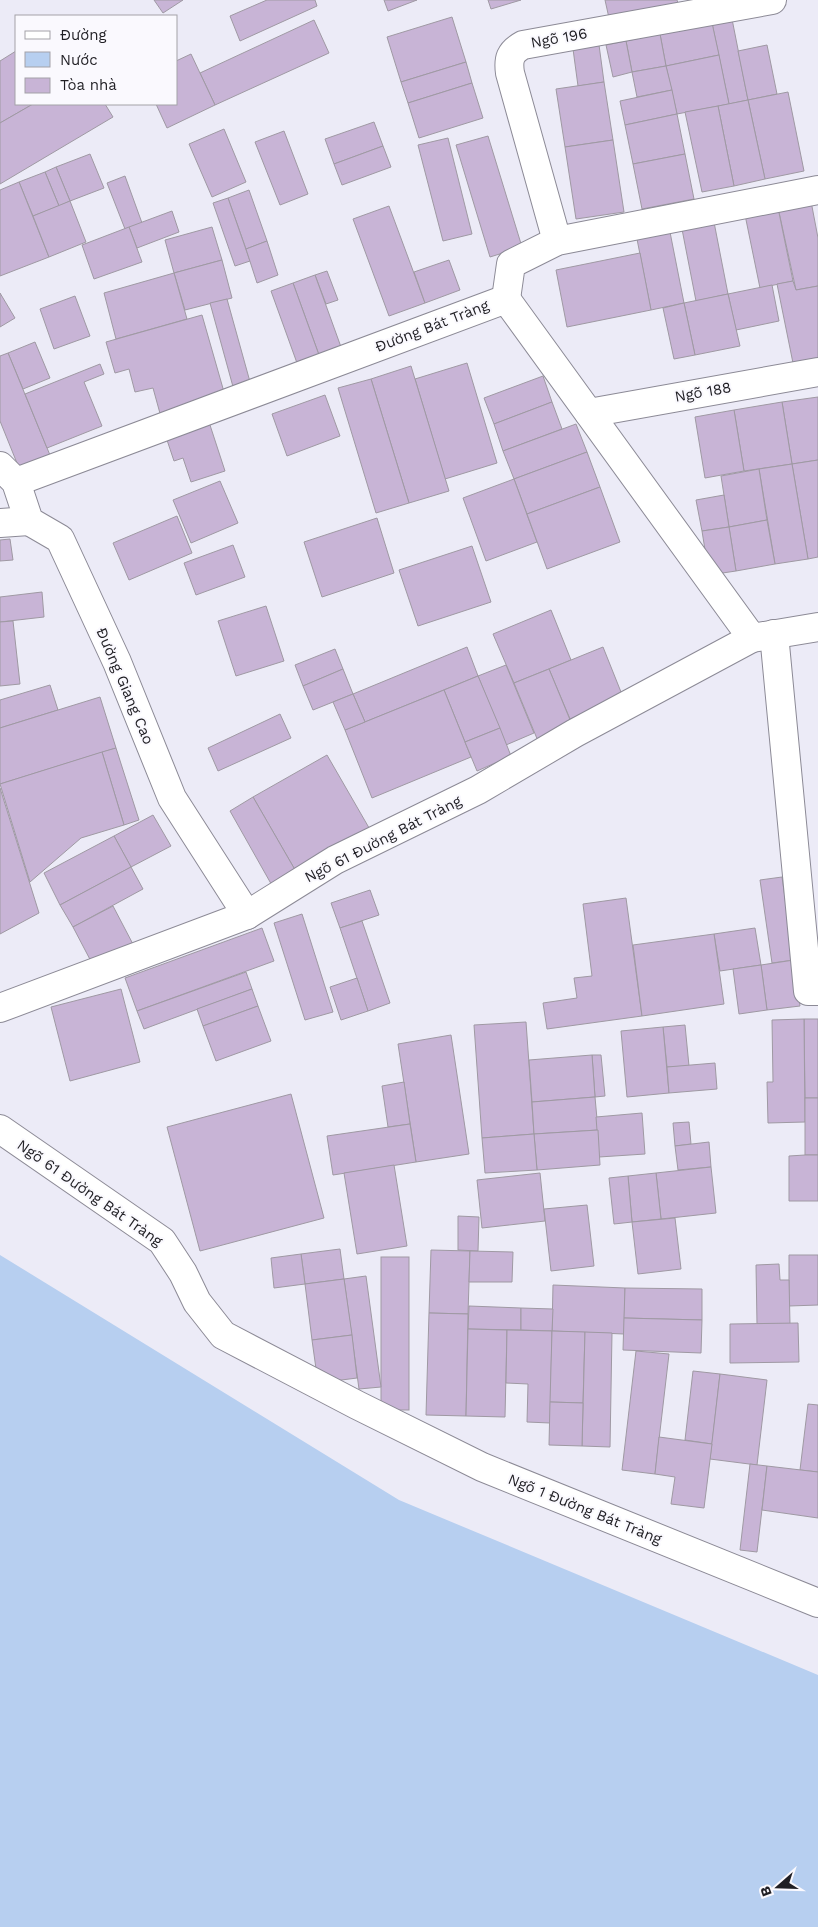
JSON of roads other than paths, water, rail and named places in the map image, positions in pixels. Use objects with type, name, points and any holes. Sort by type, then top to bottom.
[{"type":"street","name":"Ngõ 196","points":[[557,241],[510,73],[510,55],[523,44],[772,0]]},
{"type":"street","points":[[506,299],[511,264],[557,241],[818,190]]},
{"type":"street","name":"Đường Bát Tràng","points":[[8,474],[506,299],[588,413],[763,636]]},
{"type":"street","name":"Ngõ 188","points":[[588,413],[818,372]]},
{"type":"street","points":[[0,523],[29,520],[8,474]]},
{"type":"street","name":"Đường Giang Cao","points":[[29,520],[60,539],[117,662],[172,798],[247,915]]},
{"type":"street","points":[[818,627],[763,636],[808,991],[818,991]]},
{"type":"street","name":"Ngõ 61 Đường Bát Tràng","points":[[0,1008],[247,915],[335,860],[478,790],[575,733],[763,636]]},
{"type":"street","name":"Ngõ 61 Đường Bát Tràng","points":[[0,1129],[162,1240],[183,1273],[197,1302],[224,1335],[357,1405]]},
{"type":"street","name":"Ngõ 1 Đường Bát Tràng","points":[[357,1405],[482,1467],[818,1603]]},
{"type":"water","points":[[0,1255],[399,1500],[818,1675],[818,1927],[0,1927]]}]
